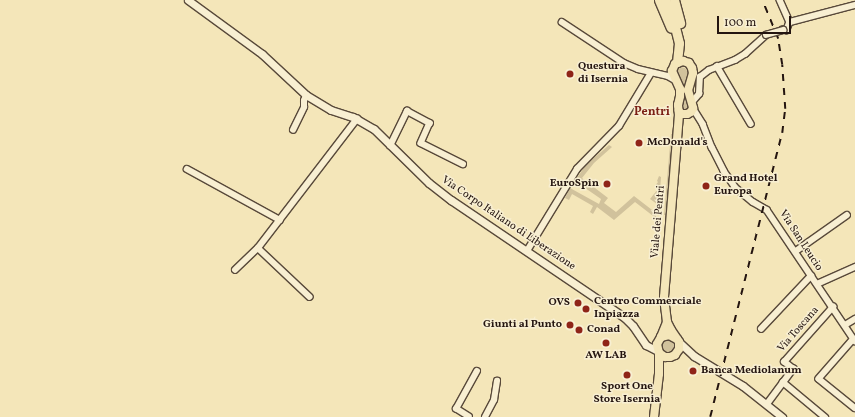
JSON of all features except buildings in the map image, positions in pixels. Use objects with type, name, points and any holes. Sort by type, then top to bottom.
[{"type":"highway","points":[[659,0],[679,43]]},
{"type":"highway","points":[[665,0],[672,15],[679,43],[678,64]]},
{"type":"highway","points":[[674,0],[680,26],[681,50],[678,64]]},
{"type":"main road","name":"Viale dei Pentri","points":[[678,64],[675,80],[688,110],[678,123],[664,297],[667,322],[678,341]]},
{"type":"main road","points":[[678,64],[692,68],[693,74],[688,90],[688,110]]},
{"type":"main road","name":"Viale dei Pentri","points":[[660,339],[667,322]]},
{"type":"main road","points":[[654,417],[659,374],[660,339],[670,335],[678,341],[679,349],[664,365],[659,374]]},
{"type":"main road","points":[[659,352],[665,357],[673,356]]},
{"type":"street","name":"Via Corpo Italiano di Liberazione","points":[[188,0],[262,54],[306,95],[331,110],[358,119],[374,129],[429,183],[625,318],[634,326],[646,345],[659,352]]},
{"type":"street","points":[[688,110],[699,94],[700,77],[709,70],[735,60],[745,54],[766,35],[787,30],[790,22],[780,0]]},
{"type":"street","points":[[790,22],[855,5]]},
{"type":"street","points":[[562,22],[620,61],[651,72],[663,74],[675,80]]},
{"type":"street","points":[[663,74],[678,64]]},
{"type":"street","points":[[717,66],[751,124]]},
{"type":"street","points":[[526,251],[577,169],[619,126],[651,72]]},
{"type":"street","points":[[688,90],[694,91],[699,87]]},
{"type":"street","points":[[293,130],[304,107],[306,95]]},
{"type":"street","name":"Via San Leucio","points":[[688,110],[700,118],[712,147],[735,187],[753,202],[767,210],[796,251],[854,340]]},
{"type":"street","points":[[390,146],[407,112],[430,123],[421,143],[463,164]]},
{"type":"street","points":[[235,270],[258,248],[358,119]]},
{"type":"street","points":[[187,169],[280,220]]},
{"type":"street","points":[[796,251],[847,215]]},
{"type":"street","points":[[258,248],[310,298]]},
{"type":"street","points":[[817,284],[855,267]]},
{"type":"street","points":[[761,329],[811,276]]},
{"type":"street","name":"Via Toscana","points":[[767,404],[793,369],[784,362],[833,307]]},
{"type":"street","points":[[845,325],[855,320]]},
{"type":"street","points":[[642,340],[652,342],[660,339]]},
{"type":"street","points":[[854,340],[819,380],[855,408]]},
{"type":"street","points":[[678,341],[694,356],[743,386],[782,417]]},
{"type":"street","points":[[673,356],[685,354],[694,356]]},
{"type":"street","points":[[469,417],[459,414],[456,409],[477,371]]},
{"type":"street","points":[[485,417],[494,400],[497,381]]},
{"type":"street","points":[[783,382],[825,417]]},
{"type":"shaded area","points":[[681,67],[685,68],[688,72],[684,88],[690,106],[686,110],[682,108],[676,71]]},
{"type":"shaded area","points":[[671,134],[673,134],[666,215],[664,215]]},
{"type":"shaded area","points":[[609,145],[612,147],[594,163],[582,178],[608,198],[604,203],[616,212],[634,196],[656,213],[657,219],[635,202],[614,220],[597,207],[593,214],[590,212],[593,206],[572,194],[569,200],[565,198],[570,188],[599,204],[601,199],[575,181],[585,166]]},
{"type":"shaded area","points":[[659,176],[661,177],[659,203],[657,204],[650,199],[658,189],[655,186],[658,182]]},
{"type":"shaded area","points":[[664,338],[675,341],[676,349],[669,354],[662,352],[660,344]]},
{"type":"railway","points":[[710,417],[782,133],[785,109],[782,65],[778,39],[762,0]]},
{"type":"place","name":"Questura di Isernia","points":[[570,74]]},
{"type":"place","name":"McDonald's","points":[[639,143]]},
{"type":"place","name":"EuroSpin","points":[[607,184]]},
{"type":"place","name":"Grand Hotel Europa","points":[[706,186]]},
{"type":"place","name":"OVS","points":[[578,303]]},
{"type":"place","name":"Centro Commerciale Inpiazza","points":[[586,309]]},
{"type":"place","name":"Giunti al Punto","points":[[570,325]]},
{"type":"place","name":"Conad","points":[[579,330]]},
{"type":"place","name":"AW LAB","points":[[606,343]]},
{"type":"place","name":"Banca Mediolanum","points":[[693,371]]},
{"type":"place","name":"Sport One Store Isernia","points":[[627,375]]},
{"type":"district","name":"Pentri","points":[[652,113]]}]
